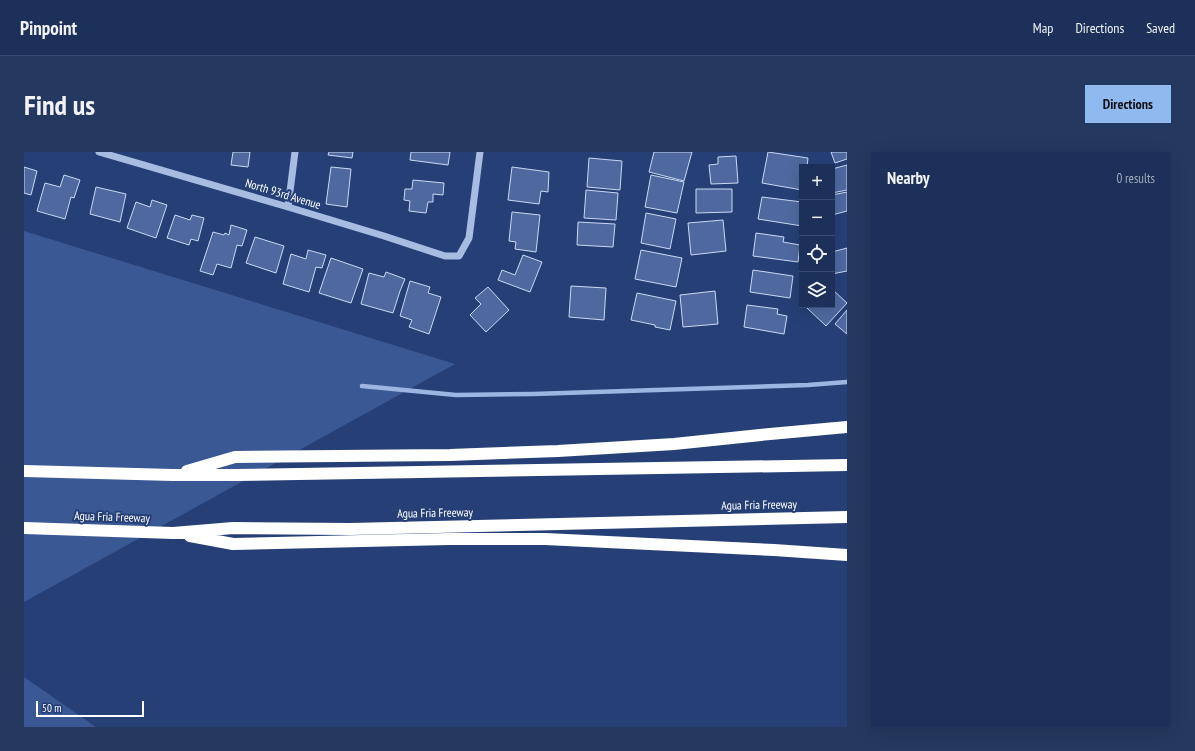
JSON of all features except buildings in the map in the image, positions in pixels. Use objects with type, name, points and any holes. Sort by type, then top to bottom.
[{"type":"highway","points":[[174,475],[235,457],[450,455],[550,451],[674,444],[847,427]]},
{"type":"highway","points":[[24,472],[234,475],[847,465]]},
{"type":"highway","name":"Agua Fria Freeway","points":[[24,528],[173,533],[234,528],[350,529],[847,517]]},
{"type":"highway","points":[[173,533],[233,544],[449,539],[545,539],[847,555]]},
{"type":"street","name":"North 93rd Avenue","points":[[99,152],[109,153],[384,236],[445,256],[459,256],[469,238],[480,152]]},
{"type":"street","points":[[288,207],[294,152]]},
{"type":"shaded area","points":[[24,231],[455,364],[24,602]]},
{"type":"shaded area","points":[[24,677],[96,727],[24,727]]},
{"type":"waterway","points":[[362,386],[456,395],[808,385],[847,382]]}]
